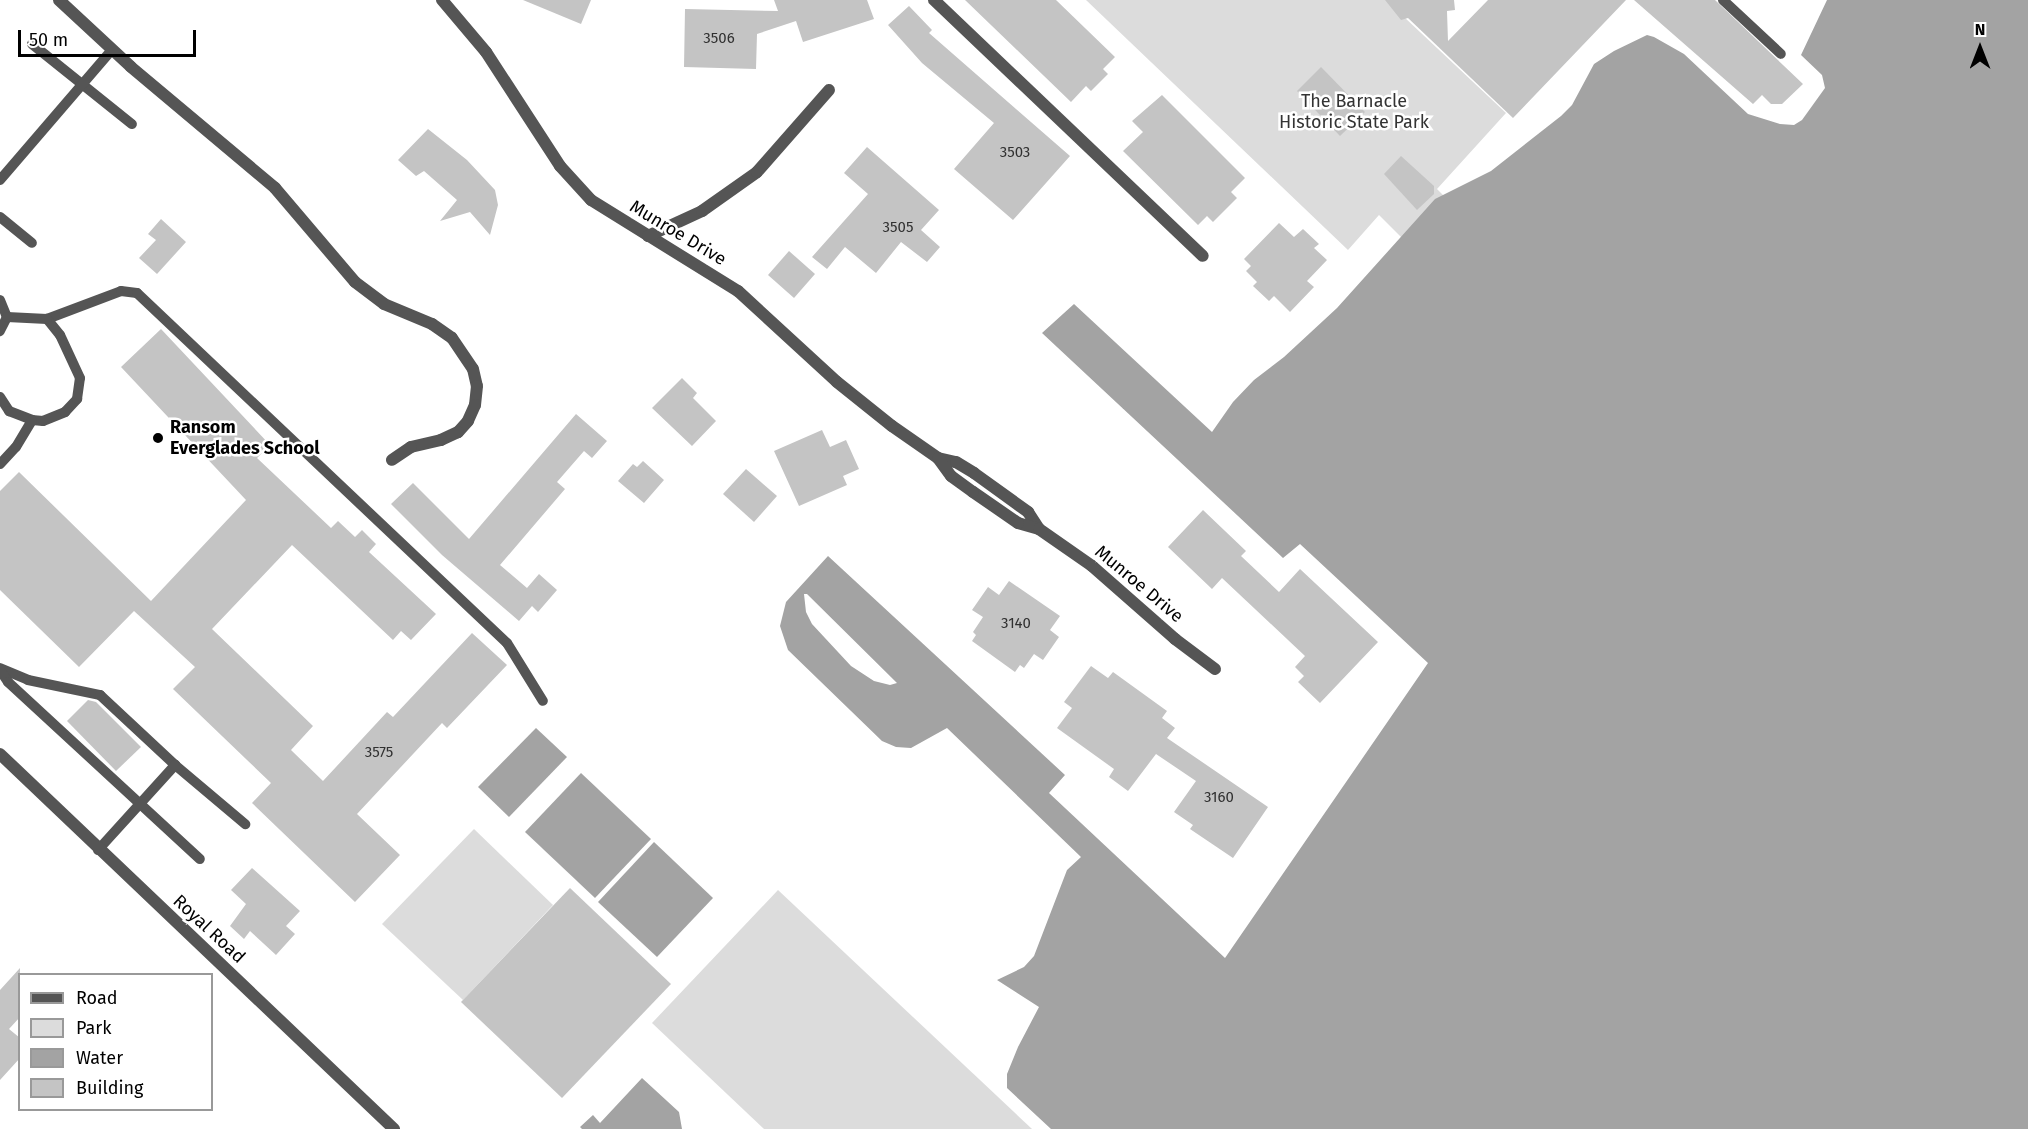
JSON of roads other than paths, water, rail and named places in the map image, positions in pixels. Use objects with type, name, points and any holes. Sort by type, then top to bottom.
[{"type":"street","points":[[59,0],[112,50],[274,188],[355,282],[384,304],[444,331],[452,338],[473,369],[477,386],[475,405],[468,422],[458,432],[441,440],[411,447],[392,460]]},
{"type":"street","name":"Munroe Drive","points":[[442,0],[500,71],[548,149],[573,184],[591,200],[738,291],[837,382],[892,426],[938,458],[951,476],[1018,523],[1039,529],[1092,566],[1175,639],[1215,669]]},
{"type":"street","points":[[934,0],[1203,256]]},
{"type":"street","points":[[648,236],[702,211],[757,172],[829,90]]},
{"type":"street","name":"Royal Road","points":[[0,754],[98,850],[394,1129]]},
{"type":"lane","points":[[1722,0],[1781,54]]},
{"type":"lane","points":[[32,44],[132,124]]},
{"type":"lane","points":[[0,180],[112,50]]},
{"type":"lane","points":[[0,217],[32,243]]},
{"type":"lane","points":[[7,317],[47,319],[121,291],[137,292],[507,643],[543,700]]},
{"type":"lane","points":[[0,300],[7,317],[0,331]]},
{"type":"lane","points":[[0,397],[9,411],[43,422],[65,412],[77,399],[80,378],[74,362],[60,335],[47,319]]},
{"type":"lane","points":[[0,464],[16,447],[32,420]]},
{"type":"lane","points":[[0,669],[28,680],[100,695],[175,765],[245,824]]},
{"type":"lane","points":[[0,669],[8,682],[200,859]]},
{"type":"lane","points":[[98,850],[175,765]]},
{"type":"water","points":[[1827,0],[2028,0],[2028,1129],[1051,1129],[1007,1088],[1007,1074],[1039,1007],[997,980],[1024,967],[1034,956],[1067,870],[1081,857],[947,728],[911,748],[896,747],[882,741],[788,650],[780,626],[786,602],[828,556],[1065,775],[1049,793],[1225,958],[1428,663],[1300,544],[1283,558],[1042,333],[1074,304],[1212,432],[1233,402],[1254,380],[1284,357],[1337,308],[1435,199],[1491,171],[1561,116],[1572,105],[1594,64],[1614,51],[1647,35],[1654,37],[1684,54],[1748,114],[1780,124],[1794,125],[1802,120],[1825,88],[1822,75],[1801,55]],"holes":[[[804,594],[807,594],[897,683],[890,685],[874,681],[851,666],[812,624],[806,612]]]},
{"type":"water","points":[[536,728],[567,757],[509,817],[478,787]]},
{"type":"water","points":[[581,773],[651,839],[595,898],[525,832]]},
{"type":"water","points":[[654,842],[713,898],[657,957],[598,902]]},
{"type":"water","points":[[642,1078],[679,1112],[682,1129],[582,1129],[580,1127],[593,1115],[600,1123]]},
{"type":"place","name":"Ransom Everglades School","points":[[158,438]]},
{"type":"park label","name":"The Barnacle Historic State Park","points":[[1354,112]]}]
